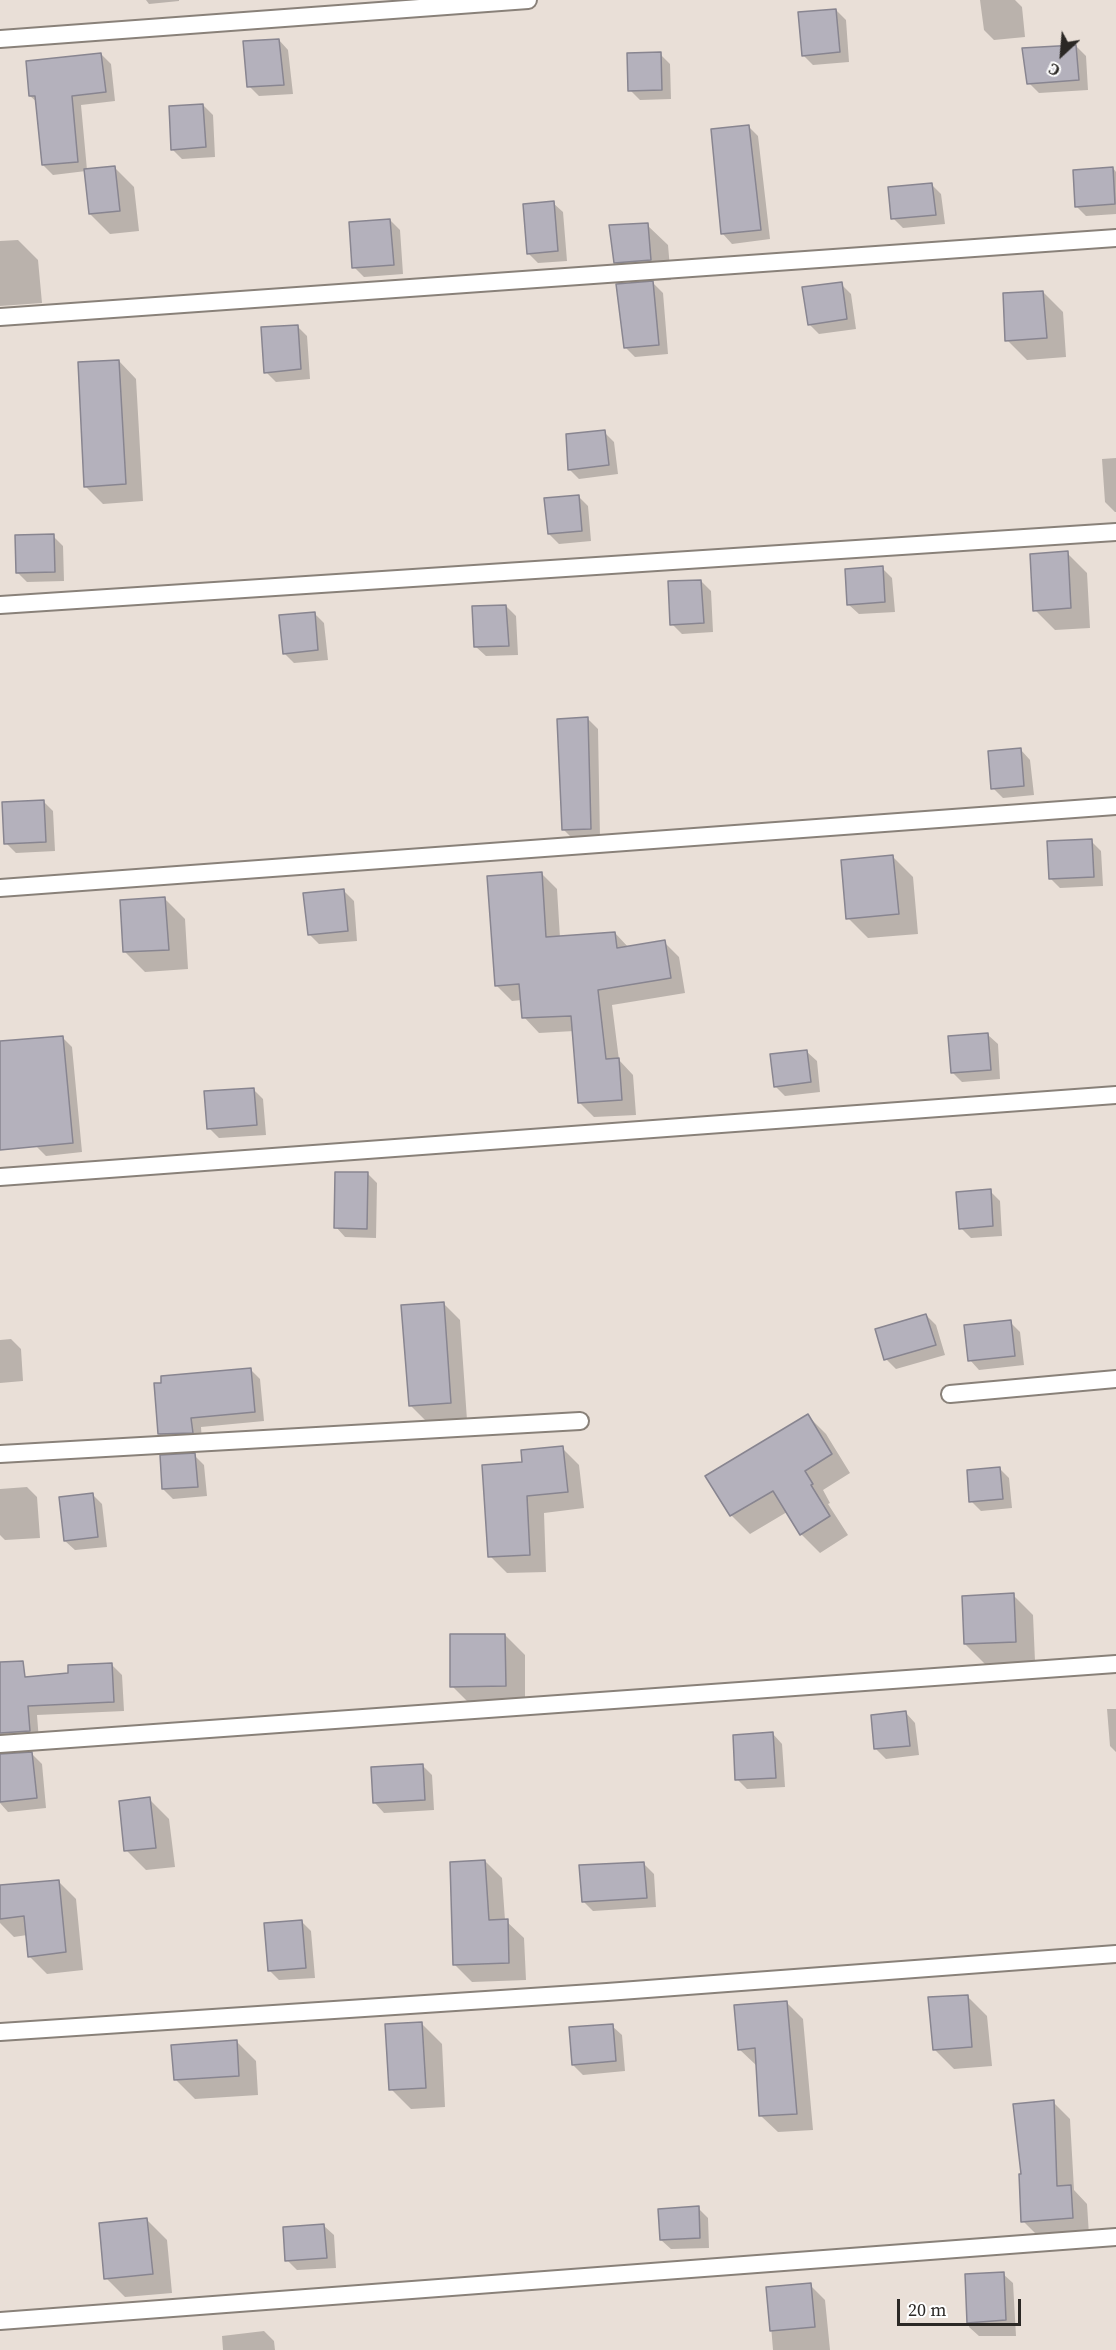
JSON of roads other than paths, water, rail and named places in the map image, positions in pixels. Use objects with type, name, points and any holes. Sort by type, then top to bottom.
[{"type":"lane","points":[[0,39],[528,0]]},
{"type":"lane","points":[[0,317],[1116,238]]},
{"type":"lane","points":[[0,605],[1116,532]]},
{"type":"lane","points":[[0,888],[1116,806]]},
{"type":"lane","points":[[0,1177],[1116,1095]]},
{"type":"lane","points":[[950,1394],[1116,1379]]},
{"type":"lane","points":[[0,1454],[580,1421]]},
{"type":"lane","points":[[0,1744],[1116,1664]]},
{"type":"lane","points":[[0,2032],[607,1992],[1116,1954]]},
{"type":"lane","points":[[0,2321],[1116,2237]]}]
